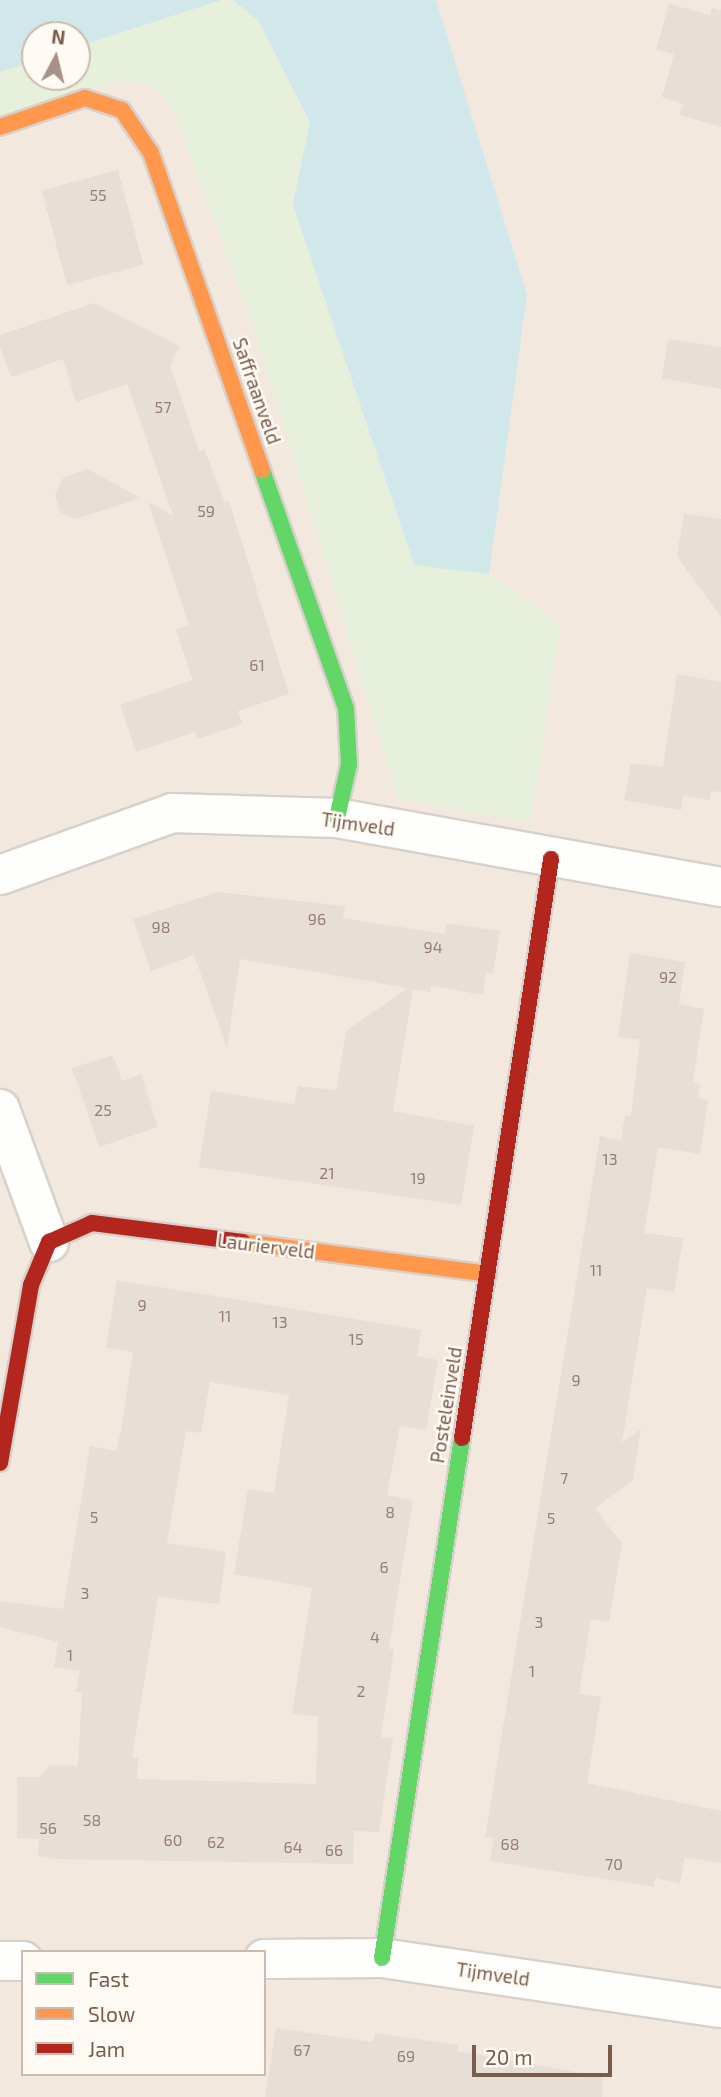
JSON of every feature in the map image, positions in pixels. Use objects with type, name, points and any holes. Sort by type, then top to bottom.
[{"type":"street","name":"Saffraanveld","points":[[0,127],[85,98],[122,110],[151,153],[346,709],[349,764],[337,818]]},
{"type":"street","name":"Tijmveld","points":[[0,875],[172,813],[337,818],[551,859],[721,887]]},
{"type":"street","name":"Posteleinveld","points":[[382,1958],[551,859]]},
{"type":"street","points":[[0,1110],[48,1242],[31,1285],[0,1464]]},
{"type":"street","name":"Laurierveld","points":[[48,1242],[92,1223],[488,1274]]},
{"type":"street","name":"Tijmveld","points":[[266,1959],[382,1958],[721,2008]]},
{"type":"street","points":[[0,1961],[21,1961]]},
{"type":"shaded area","points":[[0,0],[721,0],[721,2097],[0,2097]]},
{"type":"green space","points":[[221,0],[242,4],[258,20],[310,122],[293,204],[414,565],[489,574],[561,625],[530,823],[398,798],[253,326],[173,108],[152,85],[119,80],[91,89],[91,42]]},
{"type":"green space","points":[[21,65],[21,91],[86,91],[0,120],[0,72]]},
{"type":"water","points":[[0,0],[221,0],[91,42],[91,21],[21,21],[21,65],[0,72]]},
{"type":"water","points":[[233,0],[436,0],[527,295],[489,574],[414,565],[293,204],[310,122],[258,20]]},
{"type":"building","points":[[669,4],[710,15],[712,8],[721,10],[721,127],[679,115],[683,104],[662,97],[674,54],[656,50]]},
{"type":"building","points":[[118,170],[143,265],[67,285],[42,190]]},
{"type":"building","points":[[94,303],[180,346],[170,365],[199,451],[204,449],[225,503],[229,501],[289,694],[238,711],[242,724],[197,739],[195,732],[136,752],[120,705],[193,680],[176,629],[189,625],[148,502],[173,515],[127,384],[76,402],[63,359],[11,377],[0,347],[0,335]]},
{"type":"building","points":[[668,339],[721,347],[721,389],[662,378]]},
{"type":"building","points":[[87,469],[141,498],[76,519],[60,512],[55,495],[63,478]]},
{"type":"building","points":[[684,513],[721,519],[721,617],[677,556]]},
{"type":"building","points":[[677,674],[721,682],[721,792],[711,791],[710,800],[683,796],[681,810],[624,800],[631,763],[663,767]]},
{"type":"building","points":[[218,892],[345,906],[343,918],[445,934],[447,923],[500,931],[493,974],[486,972],[483,995],[431,986],[430,992],[413,989],[393,1111],[474,1126],[461,1205],[199,1167],[211,1091],[294,1104],[298,1086],[336,1090],[346,1031],[408,988],[240,959],[227,1048],[194,955],[151,971],[133,919]]},
{"type":"building","points":[[630,953],[685,962],[679,1004],[704,1009],[693,1082],[700,1084],[698,1098],[708,1100],[700,1154],[658,1147],[644,1233],[683,1238],[674,1292],[647,1288],[622,1443],[641,1429],[633,1480],[595,1508],[622,1544],[609,1622],[591,1619],[579,1694],[601,1697],[587,1783],[721,1811],[721,1863],[685,1857],[680,1883],[655,1878],[654,1887],[490,1861],[494,1838],[485,1837],[600,1136],[621,1140],[625,1115],[631,1116],[640,1040],[618,1037]]},
{"type":"building","points":[[113,1055],[122,1081],[141,1074],[158,1127],[99,1147],[72,1068]]},
{"type":"building","points":[[117,1280],[421,1330],[417,1356],[438,1360],[426,1430],[400,1426],[387,1495],[413,1500],[389,1649],[394,1649],[381,1737],[393,1738],[379,1832],[354,1831],[353,1864],[57,1859],[38,1856],[39,1839],[17,1838],[17,1777],[40,1777],[50,1765],[78,1766],[82,1692],[76,1692],[80,1671],[54,1667],[58,1642],[0,1627],[0,1601],[63,1609],[90,1446],[116,1451],[121,1430],[133,1352],[106,1348]],"holes":[[[210,1382],[289,1395],[274,1493],[248,1489],[234,1574],[312,1588],[292,1713],[318,1717],[316,1784],[137,1779],[138,1758],[132,1758],[158,1597],[219,1604],[226,1552],[167,1543],[186,1431],[201,1433]]]},
{"type":"building","points":[[276,2028],[373,2042],[375,2033],[458,2045],[457,2051],[603,2077],[602,2097],[265,2097]]},
{"type":"traffic: fast","points":[[262,470],[346,709],[349,764],[337,818]]},
{"type":"traffic: fast","points":[[382,1958],[462,1438]]},
{"type":"traffic: slow","points":[[0,127],[85,98],[122,110],[151,153],[262,470]]},
{"type":"traffic: slow","points":[[243,1242],[488,1274]]},
{"type":"traffic: jam","points":[[462,1438],[551,859]]},
{"type":"traffic: jam","points":[[0,1463],[31,1285],[49,1242],[92,1223],[243,1242]]}]
